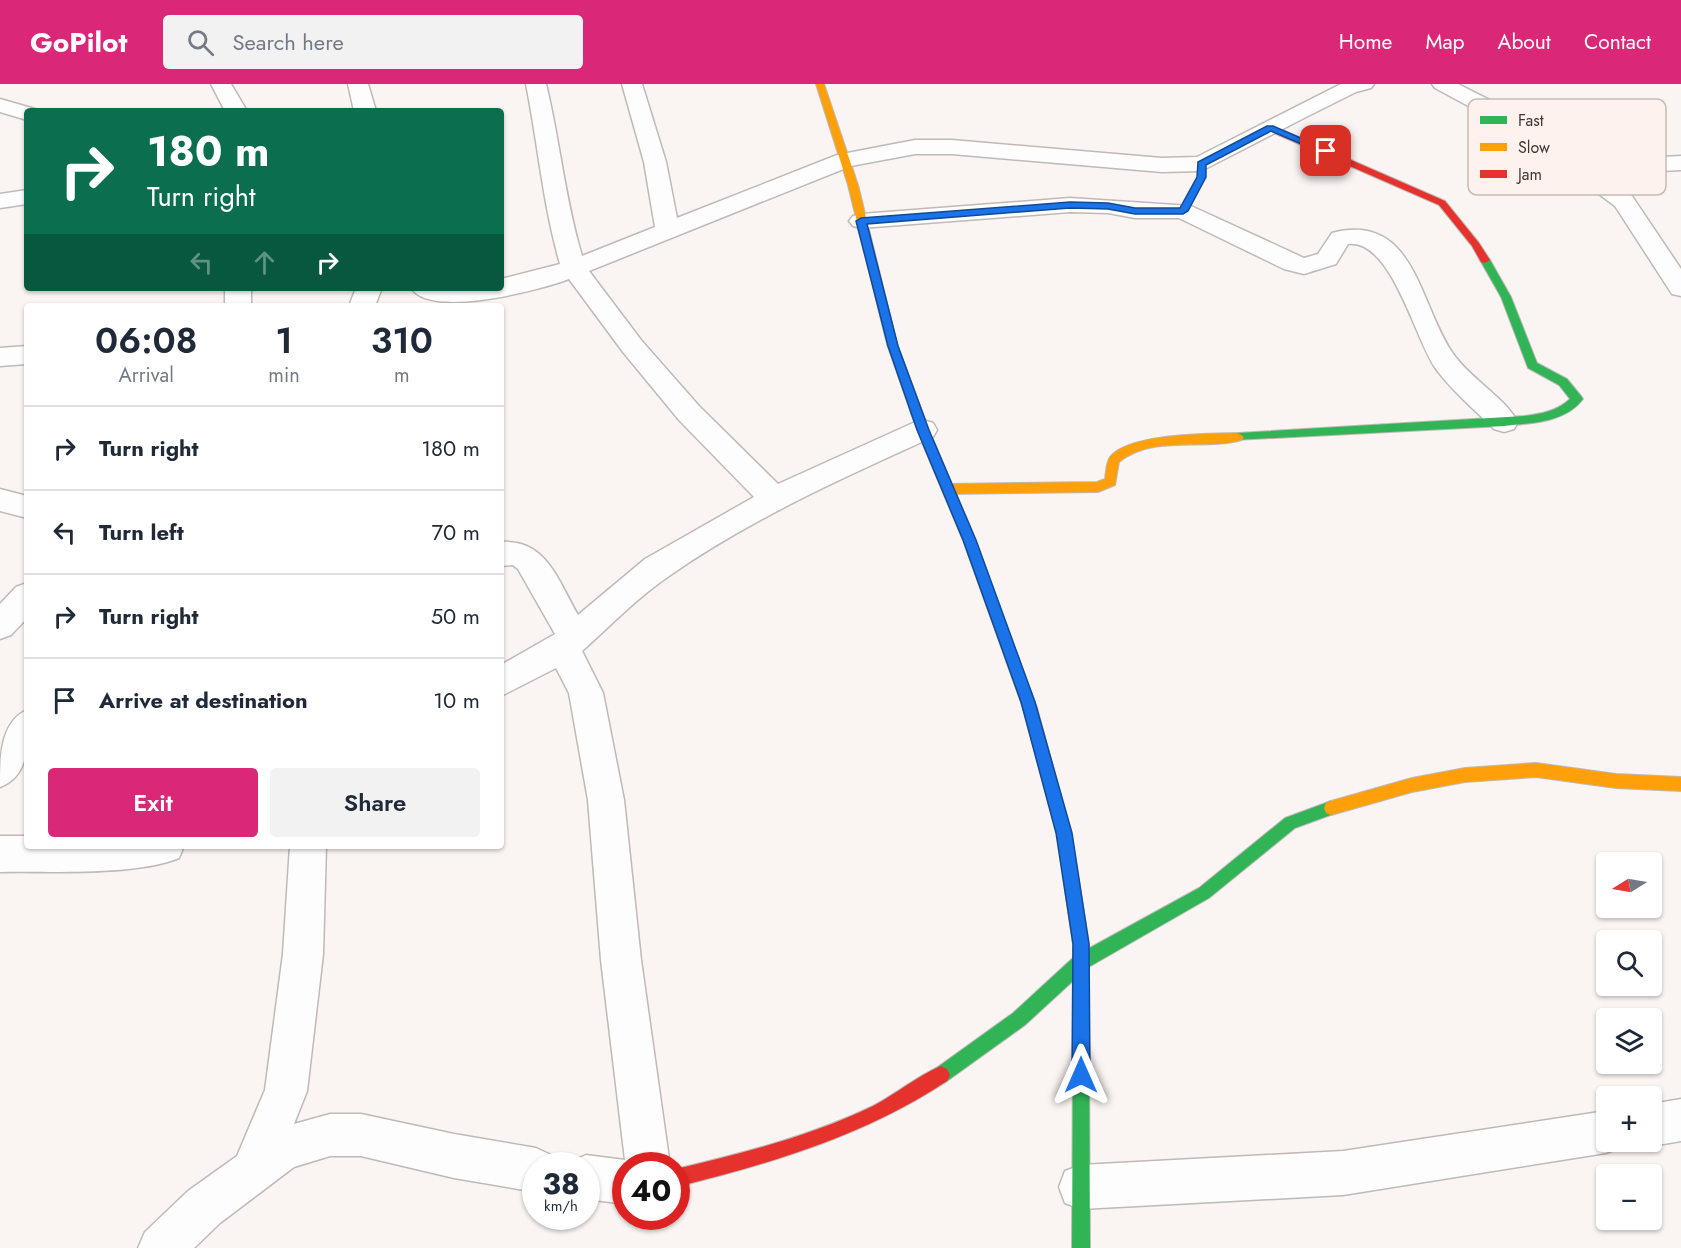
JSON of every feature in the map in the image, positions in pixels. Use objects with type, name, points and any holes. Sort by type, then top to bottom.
[{"type":"street","points":[[221,84],[234,108]]},
{"type":"street","points":[[358,84],[364,108]]},
{"type":"street","points":[[536,84],[546,129],[560,222],[574,269],[632,346],[689,413],[775,500]]},
{"type":"street","points":[[632,84],[655,162],[668,232]]},
{"type":"street","points":[[820,84],[845,160],[893,346],[1028,702],[1064,833],[1081,944],[1081,1248]]},
{"type":"street","points":[[861,221],[1070,205],[1108,206],[1135,211],[1194,189],[1270,128],[1349,88],[1364,84]]},
{"type":"street","points":[[1442,84],[1471,99]]},
{"type":"street","points":[[0,105],[24,113]]},
{"type":"street","points":[[949,489],[1098,487],[1111,482],[1113,461],[1119,455],[1152,442],[1504,422],[1559,412],[1577,399],[1567,383],[1532,365],[1506,297],[1476,245],[1442,203],[1270,128]]},
{"type":"street","points":[[504,288],[574,269],[845,160],[933,146],[1162,165],[1304,266],[1327,259],[1336,242],[1346,236],[1355,235],[1372,241],[1392,255],[1403,273],[1441,357],[1504,422]]},
{"type":"street","points":[[1666,165],[1681,164]]},
{"type":"street","points":[[1616,195],[1624,201],[1681,288]]},
{"type":"street","points":[[0,201],[24,197]]},
{"type":"street","points":[[431,291],[471,294],[494,291]]},
{"type":"street","points":[[0,357],[24,355]]},
{"type":"street","points":[[504,680],[568,642],[656,568],[809,481],[923,430]]},
{"type":"street","points":[[0,500],[24,506]]},
{"type":"street","points":[[504,554],[517,553],[529,560],[568,642],[575,669],[586,693],[606,800],[621,960],[646,1152]]},
{"type":"street","points":[[0,626],[24,599]]},
{"type":"street","points":[[0,771],[24,730]]},
{"type":"street","points":[[690,1174],[775,1153],[859,1121],[930,1083],[1019,1019],[1081,962],[1204,892],[1290,824],[1345,803],[1412,785],[1465,775],[1536,770],[1616,780],[1681,784]]},
{"type":"street","points":[[0,854],[106,852],[136,849]]},
{"type":"street","points":[[253,1170],[286,1091],[303,954],[308,849]]},
{"type":"street","points":[[1662,1123],[1681,1120]]},
{"type":"street","points":[[1081,1187],[1343,1173],[1596,1134]]},
{"type":"street","points":[[161,1248],[204,1207],[283,1148],[330,1135],[361,1135],[454,1156],[522,1168]]},
{"type":"traffic: fast","points":[[1238,437],[1504,422],[1553,415],[1570,406],[1577,399],[1563,382],[1532,365],[1506,297],[1485,260]]},
{"type":"traffic: fast","points":[[892,344],[923,430],[969,540],[1030,708]]},
{"type":"traffic: fast","points":[[941,1075],[1019,1019],[1081,962],[1204,893],[1290,823],[1331,808]]},
{"type":"traffic: fast","points":[[1081,1056],[1081,1248]]},
{"type":"traffic: slow","points":[[820,84],[853,185],[892,344]]},
{"type":"traffic: slow","points":[[949,489],[1098,487],[1111,482],[1115,459],[1124,452],[1137,447],[1173,440],[1238,437]]},
{"type":"traffic: slow","points":[[1030,708],[1064,833],[1081,944],[1081,1056]]},
{"type":"traffic: slow","points":[[1331,808],[1412,785],[1465,775],[1536,770],[1616,781],[1681,784]]},
{"type":"traffic: jam","points":[[1270,128],[1442,203],[1476,245],[1485,260]]},
{"type":"traffic: jam","points":[[690,1174],[779,1151],[847,1126],[911,1095],[941,1075]]},
{"type":"route","points":[[1081,1075],[1081,944],[1064,833],[1028,702],[969,540],[923,430],[893,346],[861,221],[1070,205],[1108,206],[1135,211],[1183,211],[1202,177],[1202,164],[1270,128],[1326,151]]}]
